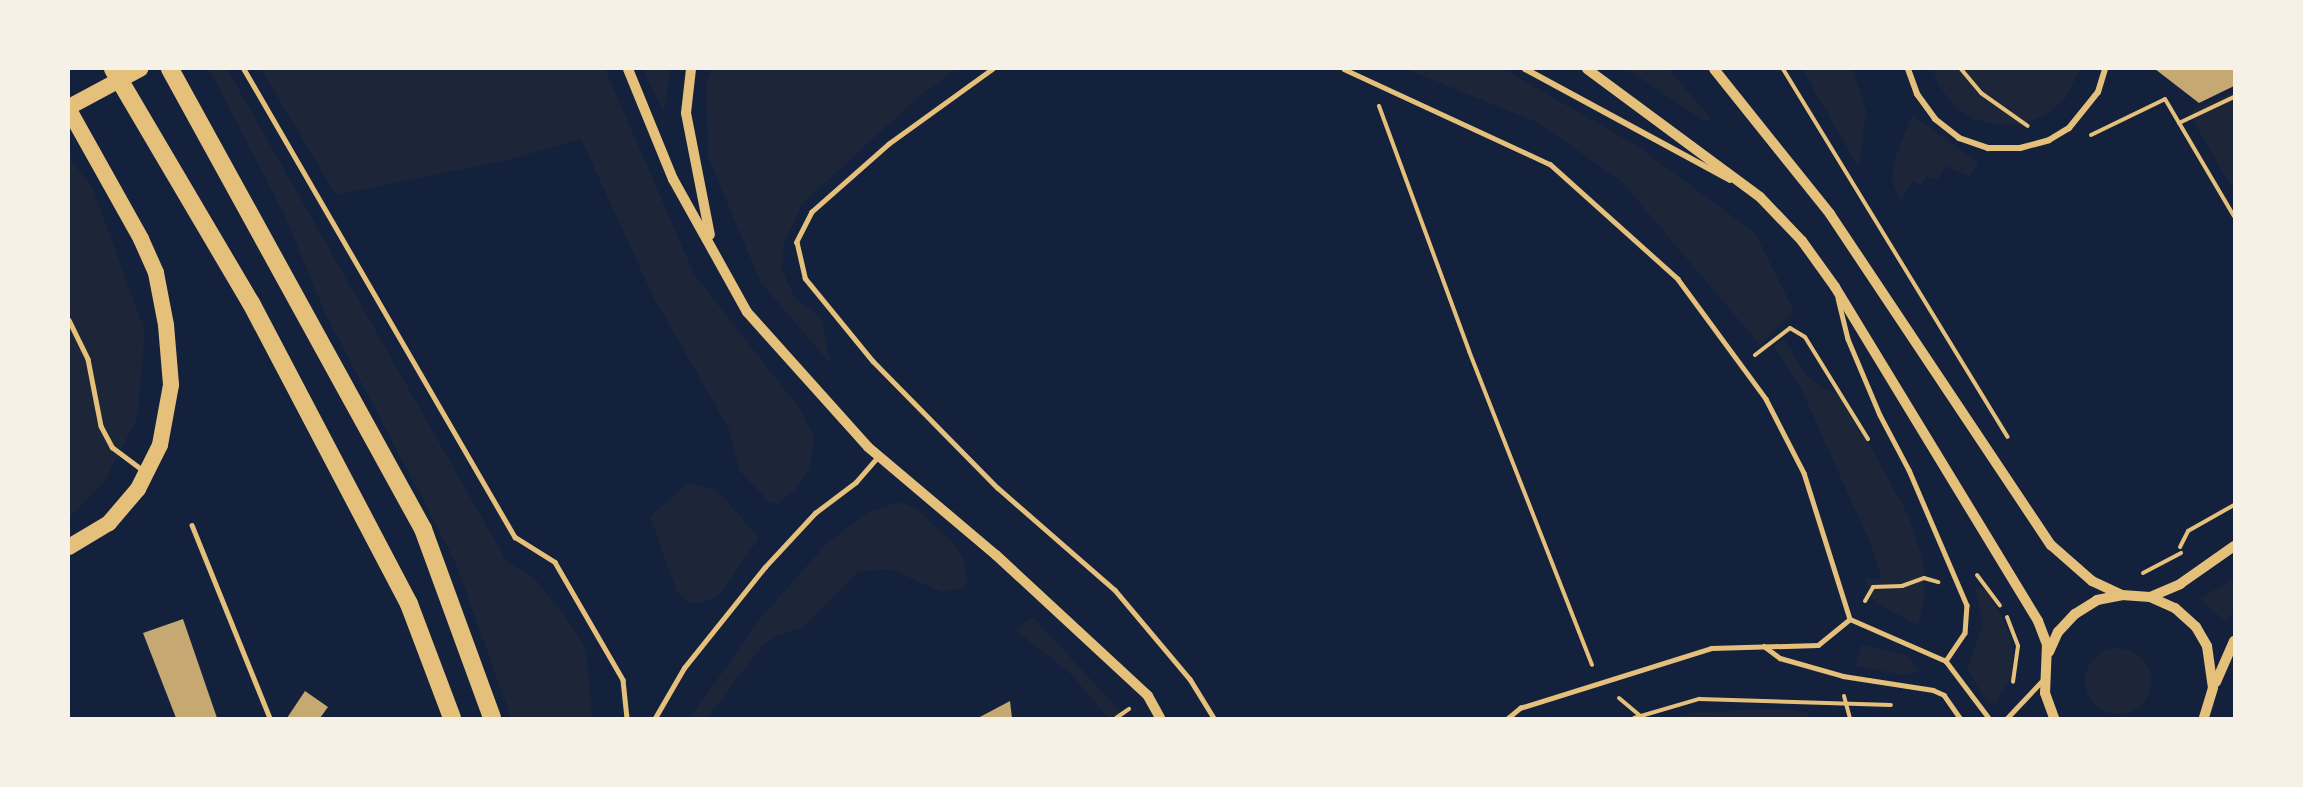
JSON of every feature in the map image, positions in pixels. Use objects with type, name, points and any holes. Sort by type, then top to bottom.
[{"type":"highway","points":[[113,69],[251,303],[410,604],[452,718]]},
{"type":"highway","points":[[69,547],[109,523],[147,474],[160,445],[171,385],[166,325],[156,273],[141,239],[69,109],[140,69]]},
{"type":"highway","points":[[170,69],[423,529],[492,718]]},
{"type":"street","points":[[628,69],[673,179],[712,244],[747,312],[879,456],[996,555],[1148,696],[1160,718]]},
{"type":"street","points":[[691,69],[686,113],[712,244]]},
{"type":"street","points":[[1525,69],[1760,197]]},
{"type":"street","points":[[1587,69],[1659,118],[1760,197],[1802,241],[1835,287],[2038,621],[2048,655]]},
{"type":"street","points":[[1714,69],[1830,214],[2051,545],[2092,581],[2122,595]]},
{"type":"street","points":[[1908,69],[1917,94],[1935,119],[1959,138],[1988,148],[2019,148],[2049,140],[2085,112],[2098,92],[2105,69]]},
{"type":"street","points":[[2150,597],[2180,584],[2234,546]]},
{"type":"street","points":[[2054,718],[2045,693],[2044,673],[2048,655],[2058,632],[2075,614],[2097,600],[2122,595],[2150,597],[2175,609],[2196,627],[2207,646],[2213,688],[2209,718]]},
{"type":"street","points":[[2213,688],[2234,642]]},
{"type":"street","points":[[2204,718],[2211,702]]},
{"type":"lane","points":[[244,69],[515,537],[555,562],[623,680],[627,718]]},
{"type":"lane","points":[[993,69],[889,144],[812,213],[797,242],[805,278],[873,361],[990,480],[1115,590],[1190,679],[1214,718]]},
{"type":"lane","points":[[1344,69],[1550,164],[1678,279],[1766,399],[1804,473],[1850,619],[1946,661],[1989,718]]},
{"type":"lane","points":[[1835,287],[1848,339],[1880,415],[1919,491],[1967,605],[1965,633],[1946,661]]},
{"type":"lane","points":[[69,320],[88,359],[93,400],[111,447],[147,474]]},
{"type":"lane","points":[[655,718],[684,668],[765,567],[815,513],[856,482],[879,456]]},
{"type":"lane","points":[[192,525],[270,718]]},
{"type":"lane","points":[[1508,718],[1520,708],[1711,648],[1818,645],[1850,619]]},
{"type":"lane","points":[[1764,646],[1780,658],[1842,676],[1933,690],[1944,695],[1960,718]]},
{"type":"lane","points":[[2007,718],[2034,693],[2044,673]]},
{"type":"path","points":[[1783,69],[2013,445]]},
{"type":"path","points":[[1961,69],[1981,93],[2049,140]]},
{"type":"path","points":[[1370,80],[1469,351],[1599,683]]},
{"type":"path","points":[[2179,123],[2234,97]]},
{"type":"path","points":[[2084,138],[2165,99],[2234,216]]},
{"type":"path","points":[[1741,365],[1790,328],[1804,337],[1870,441]]},
{"type":"path","points":[[2180,547],[2188,531],[2234,506]]},
{"type":"path","points":[[2138,576],[2184,552]]},
{"type":"path","points":[[1977,575],[2013,630],[2018,654],[2012,686]]},
{"type":"path","points":[[1939,576],[1943,583]]},
{"type":"path","points":[[1862,625],[1863,605],[1873,587]]},
{"type":"path","points":[[1842,676],[1844,701],[1850,718]]},
{"type":"path","points":[[1634,718],[1699,699],[1844,701],[1899,706]]},
{"type":"path","points":[[1116,718],[1129,709]]},
{"type":"shaded area","points":[[209,69],[227,69],[507,562],[534,578],[565,616],[586,650],[592,718],[511,718],[455,561],[325,313],[285,216]]},
{"type":"shaded area","points":[[261,69],[605,69],[694,274],[802,412],[814,438],[810,469],[793,492],[777,504],[768,501],[739,470],[729,429],[653,296],[581,139],[507,160],[336,195]]},
{"type":"shaded area","points":[[644,69],[670,69],[664,111],[648,80]]},
{"type":"shaded area","points":[[712,69],[956,69],[916,99],[802,204],[785,241],[781,268],[795,298],[822,319],[830,363],[761,283],[708,157],[706,82]]},
{"type":"shaded area","points":[[1406,69],[1503,69],[1637,146],[1755,233],[1794,311],[1760,345],[1622,182],[1539,123]]},
{"type":"shaded area","points":[[1627,69],[1669,69],[1710,118],[1706,122]]},
{"type":"shaded area","points":[[1802,69],[1852,69],[1866,111],[1859,168]]},
{"type":"shaded area","points":[[1933,69],[2080,69],[2065,99],[2045,115],[2022,124],[1998,125],[1973,119],[1953,105],[1938,84]]},
{"type":"shaded area","points":[[2234,92],[2234,191],[2188,112]]},
{"type":"shaded area","points":[[1912,115],[1979,163],[1969,176],[1945,166],[1938,179],[1927,176],[1921,185],[1913,181],[1900,200],[1892,181],[1894,162]]},
{"type":"shaded area","points":[[69,157],[93,189],[145,332],[137,418],[106,479],[69,518]]},
{"type":"shaded area","points":[[1784,339],[1806,375],[1823,389],[1843,396],[1908,515],[1923,560],[1925,594],[1918,625],[1874,602],[1865,579],[1882,579],[1871,545],[1800,386],[1774,346]]},
{"type":"shaded area","points":[[687,483],[717,490],[759,538],[719,595],[701,603],[688,602],[677,592],[650,517]]},
{"type":"shaded area","points":[[899,502],[918,510],[954,544],[963,557],[967,581],[962,589],[942,592],[891,569],[859,571],[802,628],[778,635],[762,646],[707,718],[690,718],[760,619],[828,542],[869,512]]},
{"type":"shaded area","points":[[2234,578],[2234,612],[2225,621],[2200,599]]},
{"type":"shaded area","points":[[1975,587],[1983,587],[1996,606],[2008,629],[2013,651],[2011,679],[1995,704],[1987,702],[1967,669],[1983,624]]},
{"type":"shaded area","points":[[1033,617],[1126,718],[1108,718],[1072,675],[1015,630]]},
{"type":"shaded area","points":[[1862,645],[1906,655],[1920,671],[1903,675],[1856,666]]},
{"type":"shaded area","points":[[2118,648],[2130,651],[2141,658],[2148,669],[2151,681],[2148,693],[2141,704],[2130,711],[2118,714],[2106,711],[2095,704],[2088,693],[2085,681],[2088,669],[2095,658],[2106,651]]},
{"type":"shaded area","points":[[1773,709],[1807,712],[1809,718],[1676,718],[1690,713]]},
{"type":"building","points":[[2155,69],[2234,69],[2234,86],[2199,103]]},
{"type":"building","points":[[183,619],[217,718],[176,718],[143,633]]},
{"type":"building","points":[[305,691],[328,707],[320,718],[287,718]]},
{"type":"building","points":[[1010,701],[1012,718],[978,718]]}]
